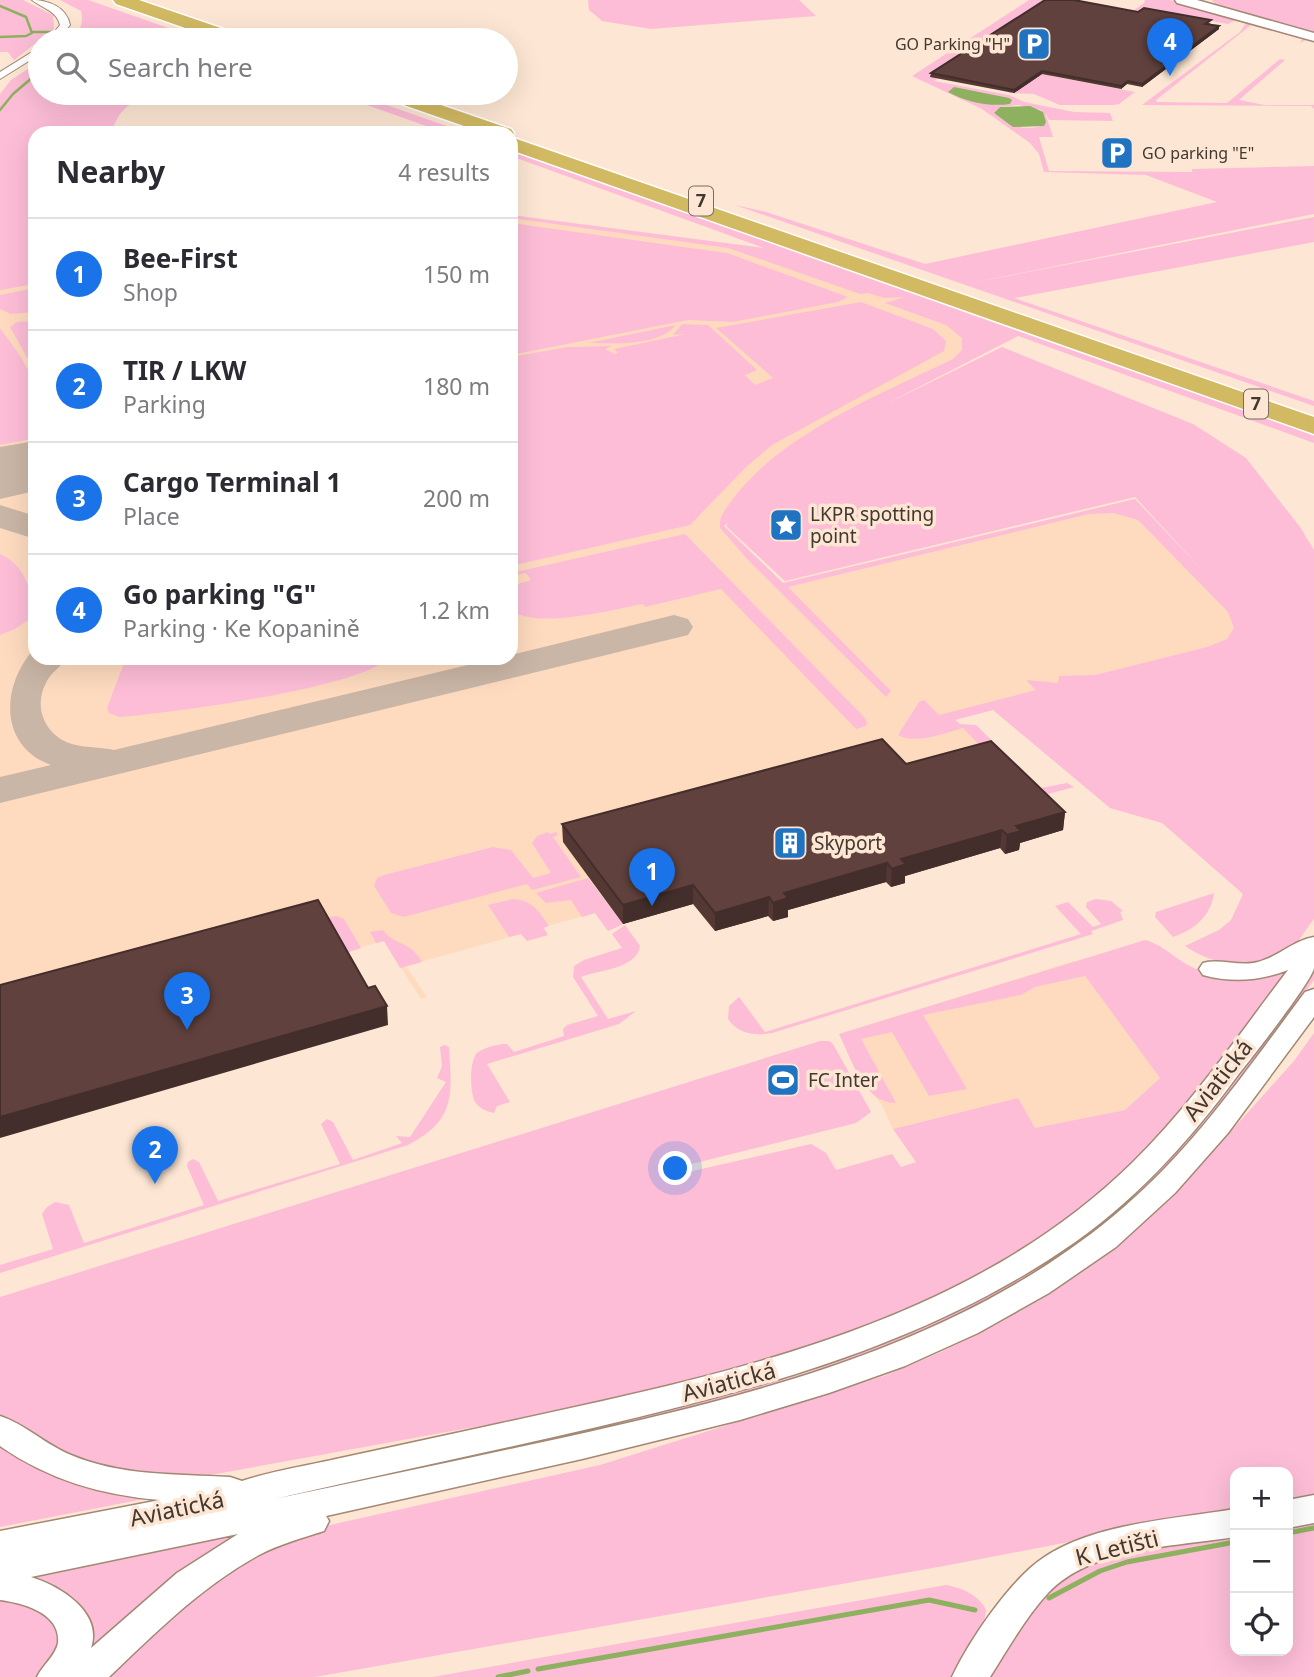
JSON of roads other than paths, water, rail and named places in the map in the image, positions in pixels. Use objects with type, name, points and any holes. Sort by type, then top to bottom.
[{"type":"highway","points":[[103,0],[184,28]]},
{"type":"highway","points":[[122,0],[202,28]]},
{"type":"highway","points":[[402,105],[463,126]]},
{"type":"highway","points":[[423,105],[484,126]]},
{"type":"highway","name":"7","points":[[518,137],[1310,417]]},
{"type":"highway","name":"7","points":[[518,145],[1310,417]]},
{"type":"main road","points":[[1182,0],[1314,37]]},
{"type":"main road","points":[[1212,969],[1238,973],[1263,971],[1278,966],[1314,944]]},
{"type":"main road","name":"Aviatická","points":[[0,1545],[223,1501],[252,1491],[720,1385],[856,1343],[956,1301],[996,1279],[1068,1232],[1144,1168],[1191,1116],[1314,953]]},
{"type":"main road","name":"Aviatická","points":[[0,1569],[538,1456],[709,1416],[825,1382],[925,1344],[1023,1294],[1102,1241],[1147,1203],[1181,1170],[1238,1103],[1314,998]]},
{"type":"main road","points":[[0,1429],[49,1462],[90,1478],[136,1485],[252,1491]]},
{"type":"main road","points":[[85,1677],[186,1586],[218,1562],[258,1538],[307,1522],[440,1494],[538,1456]]},
{"type":"main road","points":[[1293,1513],[1314,1509]]},
{"type":"main road","name":"K Letišti","points":[[970,1677],[1026,1595],[1039,1579],[1062,1562],[1077,1554],[1112,1545],[1230,1524]]},
{"type":"main road","points":[[0,1586],[35,1591],[59,1604],[72,1622],[76,1642],[69,1661],[55,1677]]},
{"type":"street","points":[[37,0],[52,7],[64,19],[62,28]]},
{"type":"street","points":[[0,76],[28,58]]},
{"type":"waterway","points":[[0,6],[26,17],[30,28]]},
{"type":"waterway","points":[[0,37],[28,35]]},
{"type":"waterway","points":[[0,110],[28,81]]},
{"type":"waterway","points":[[1293,1532],[1314,1528]]},
{"type":"waterway","points":[[1049,1598],[1100,1571],[1127,1562],[1230,1543]]},
{"type":"waterway","points":[[538,1669],[929,1600],[975,1610]]},
{"type":"waterway","points":[[498,1677],[528,1671]]},
{"type":"place","name":"GO Parking \"H\"","points":[[1034,44]]},
{"type":"place","name":"Go parking \"G\"","points":[[1170,76]]},
{"type":"place","name":"GO parking \"E\"","points":[[1117,153]]},
{"type":"place","name":"LKPR spotting point","points":[[786,525]]},
{"type":"place","name":"Skyport","points":[[790,843]]},
{"type":"place","name":"Bee-First","points":[[652,906]]},
{"type":"place","name":"Cargo Terminal 1","points":[[187,1030]]},
{"type":"place","name":"FC Inter","points":[[783,1080]]},
{"type":"place","name":"TIR / LKW","points":[[155,1184]]}]
